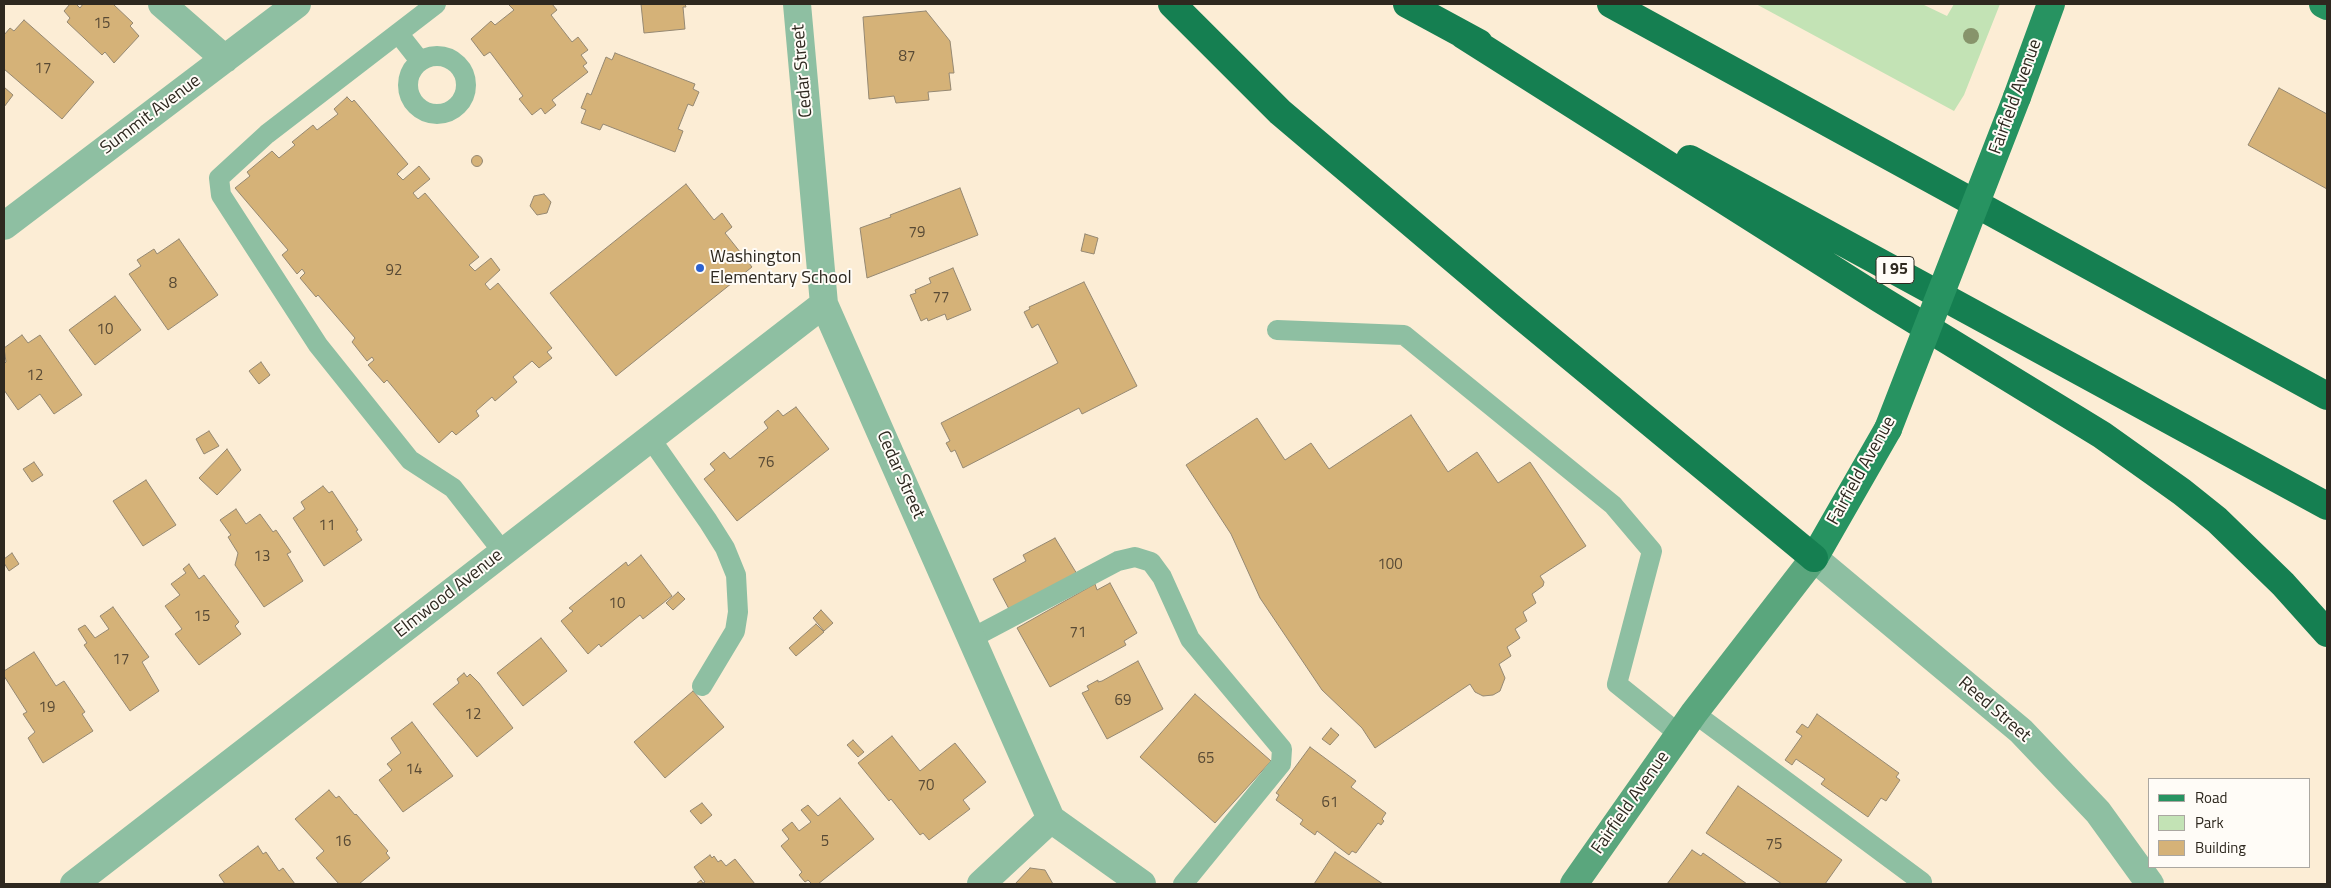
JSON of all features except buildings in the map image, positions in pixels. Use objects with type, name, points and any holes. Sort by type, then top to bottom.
[{"type":"highway","points":[[1172,4],[1280,112],[1814,558]]},
{"type":"highway","name":"I 95","points":[[1407,4],[2327,506]]},
{"type":"highway","points":[[1611,4],[2327,396]]},
{"type":"highway","points":[[1463,35],[1872,294],[2116,445],[2182,492],[2217,520],[2283,584],[2327,633]]},
{"type":"main road","name":"Fairfield Avenue","points":[[1574,884],[1687,724],[1814,558],[1888,429],[2017,97],[2051,4]]},
{"type":"main road","points":[[2323,4],[2327,6]]},
{"type":"street","points":[[162,4],[225,59]]},
{"type":"street","name":"Summit Avenue","points":[[4,226],[297,4]]},
{"type":"street","name":"Cedar Street","points":[[797,4],[824,304],[1051,818]]},
{"type":"street","name":"Elmwood Avenue","points":[[74,884],[824,304]]},
{"type":"street","name":"Reed Street","points":[[1814,558],[2021,731],[2098,812],[2150,884]]},
{"type":"street","points":[[981,884],[1051,818],[1142,884]]},
{"type":"lane","points":[[436,4],[267,134],[219,178],[221,195],[318,344],[410,460],[453,488],[503,552]]},
{"type":"lane","points":[[398,33],[420,61]]},
{"type":"lane","points":[[1278,330],[1404,335],[1613,505],[1652,551],[1617,684],[1687,724],[1922,882]]},
{"type":"lane","points":[[650,438],[725,548],[736,575],[738,612],[735,631],[702,686]]},
{"type":"lane","points":[[972,638],[1118,561],[1135,557],[1151,562],[1162,577],[1190,639],[1282,749],[1281,764],[1183,884]]},
{"type":"green space","points":[[1756,4],[1922,4],[1947,16],[1954,4],[2000,4],[1964,95],[1954,111]]},
{"type":"place","name":"Washington Elementary School","points":[[700,268]]}]
